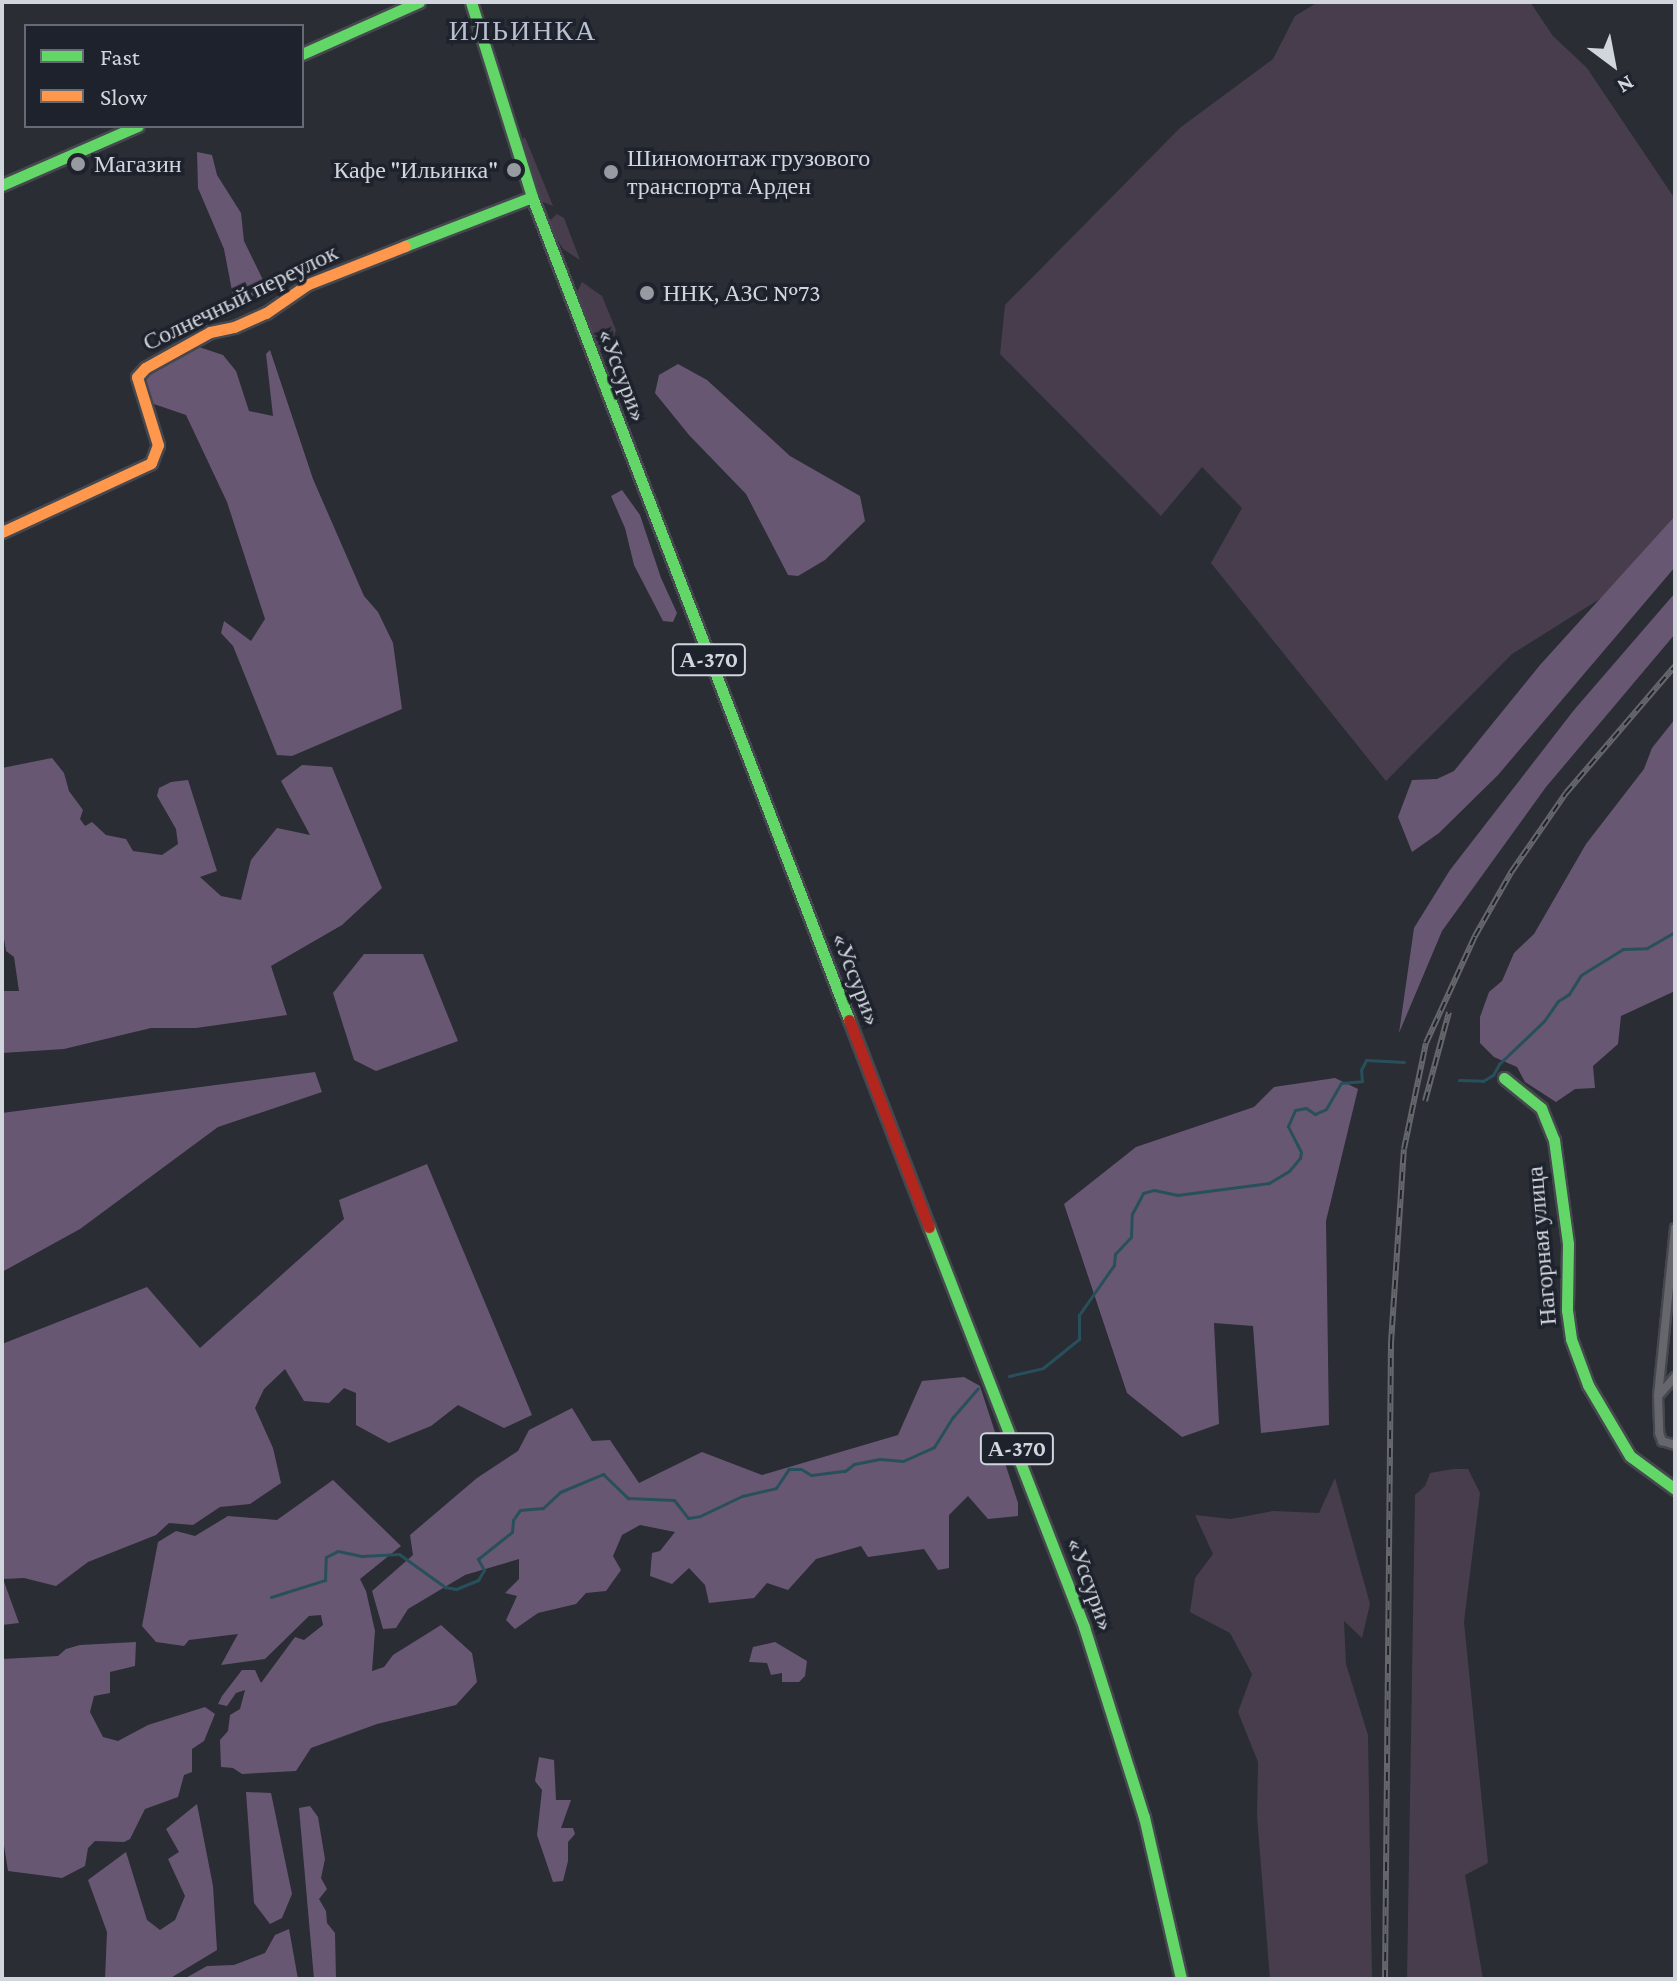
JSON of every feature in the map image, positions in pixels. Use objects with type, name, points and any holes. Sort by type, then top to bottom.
[{"type":"main road","points":[[304,53],[419,2]]},
{"type":"main road","name":"«Уссури»","points":[[471,2],[532,197],[1084,1627],[1144,1817],[1181,1979]]},
{"type":"main road","points":[[2,185],[133,128]]},
{"type":"main road","name":"Солнечный переулок","points":[[2,532],[151,463],[158,445],[137,377],[145,368],[210,332],[234,327],[266,313],[308,284],[532,197]]},
{"type":"main road","name":"Нагорная улица","points":[[1504,1078],[1541,1108],[1554,1140],[1568,1244],[1567,1310],[1571,1339],[1588,1385],[1630,1456],[1675,1489]]},
{"type":"street","points":[[1675,1228],[1658,1396],[1662,1441],[1675,1445]]},
{"type":"street","points":[[1658,1396],[1675,1377]]},
{"type":"shaded area","points":[[1318,2],[1530,2],[1553,36],[1587,68],[1675,199],[1675,521],[1622,585],[1512,654],[1386,781],[1211,563],[1242,508],[1202,467],[1161,516],[1000,354],[1005,305],[1181,127],[1273,59],[1295,16]]},
{"type":"shaded area","points":[[525,137],[553,206],[540,201],[521,140]]},
{"type":"shaded area","points":[[197,152],[212,155],[217,175],[241,213],[244,241],[264,282],[259,298],[247,304],[237,303],[233,296],[224,249],[198,188]]},
{"type":"shaded area","points":[[557,214],[564,218],[580,260],[563,249],[556,238],[549,221]]},
{"type":"shaded area","points":[[582,282],[602,296],[616,330],[609,352],[603,353],[591,343],[574,298]]},
{"type":"shaded area","points":[[193,345],[223,355],[236,371],[249,411],[273,416],[266,354],[270,350],[313,479],[364,596],[378,612],[393,643],[402,709],[292,756],[277,755],[233,646],[221,633],[224,621],[251,641],[265,619],[227,502],[186,415],[148,402],[145,380],[156,366]]},
{"type":"shaded area","points":[[678,364],[707,380],[790,456],[860,496],[865,521],[825,560],[798,576],[788,575],[746,494],[689,435],[655,393],[659,375]]},
{"type":"shaded area","points":[[622,490],[640,515],[661,578],[677,613],[673,622],[663,621],[634,565],[625,528],[611,496]]},
{"type":"shaded area","points":[[1675,516],[1675,567],[1498,775],[1439,833],[1412,852],[1398,817],[1412,780],[1437,779],[1454,771],[1540,665]]},
{"type":"shaded area","points":[[1675,593],[1675,634],[1546,787],[1442,931],[1399,1033],[1414,928],[1450,870],[1574,710]]},
{"type":"shaded area","points":[[1675,719],[1675,991],[1621,1016],[1618,1044],[1593,1066],[1595,1088],[1575,1089],[1556,1102],[1525,1082],[1517,1067],[1494,1057],[1480,1043],[1480,1017],[1489,992],[1502,981],[1514,953],[1534,934],[1586,844],[1644,769],[1652,748]]},
{"type":"shaded area","points":[[52,758],[64,773],[69,791],[83,810],[80,819],[85,826],[92,822],[106,835],[126,839],[133,851],[162,855],[178,844],[176,829],[157,796],[159,788],[171,782],[188,780],[217,871],[200,877],[221,896],[241,900],[251,860],[277,828],[310,835],[281,781],[302,765],[332,767],[382,888],[342,925],[271,966],[287,1015],[196,1028],[151,1028],[64,1049],[2,1053],[2,991],[19,991],[14,957],[6,951],[2,927],[2,768]]},
{"type":"shaded area","points":[[364,954],[423,954],[458,1041],[376,1071],[354,1060],[333,993]]},
{"type":"shaded area","points":[[315,1072],[322,1092],[218,1127],[80,1229],[2,1272],[2,1113]]},
{"type":"shaded area","points":[[1335,1078],[1358,1089],[1326,1221],[1329,1425],[1261,1433],[1253,1326],[1214,1323],[1219,1424],[1182,1437],[1127,1393],[1064,1204],[1136,1147],[1254,1107],[1274,1087]]},
{"type":"shaded area","points":[[427,1164],[532,1415],[504,1428],[458,1405],[431,1426],[389,1443],[356,1425],[356,1393],[344,1388],[329,1403],[304,1401],[285,1369],[264,1389],[255,1408],[273,1448],[281,1483],[250,1504],[220,1507],[193,1525],[169,1523],[156,1535],[88,1562],[56,1586],[24,1578],[3,1579],[19,1623],[2,1625],[2,1344],[147,1287],[200,1348],[344,1219],[339,1200]]},
{"type":"shaded area","points":[[964,1377],[980,1386],[1018,1503],[1018,1516],[988,1519],[968,1496],[949,1515],[949,1568],[938,1570],[924,1549],[868,1557],[861,1546],[816,1559],[788,1590],[767,1583],[754,1598],[709,1603],[705,1585],[689,1568],[672,1584],[650,1576],[652,1553],[660,1551],[675,1532],[640,1525],[622,1535],[613,1556],[621,1570],[606,1591],[586,1593],[576,1604],[538,1613],[515,1629],[506,1620],[517,1596],[505,1593],[519,1579],[519,1559],[465,1575],[408,1609],[396,1628],[383,1629],[372,1591],[413,1555],[410,1535],[477,1478],[518,1451],[529,1430],[572,1408],[592,1441],[610,1440],[639,1483],[702,1452],[762,1475],[898,1435],[922,1381]]},
{"type":"shaded area","points":[[1468,1469],[1480,1493],[1464,1622],[1488,1863],[1465,1875],[1483,1979],[1407,1979],[1415,1495],[1425,1486],[1430,1473]]},
{"type":"shaded area","points":[[1335,1478],[1370,1604],[1362,1638],[1344,1621],[1346,1664],[1368,1735],[1372,1979],[1270,1979],[1257,1816],[1258,1762],[1238,1712],[1252,1674],[1230,1633],[1190,1612],[1195,1578],[1213,1554],[1195,1515],[1231,1519],[1273,1511],[1319,1513]]},
{"type":"shaded area","points":[[333,1480],[401,1546],[360,1579],[366,1591],[375,1631],[372,1671],[384,1667],[393,1655],[441,1625],[472,1653],[477,1682],[456,1705],[377,1724],[311,1748],[296,1771],[242,1774],[233,1768],[221,1767],[220,1740],[228,1731],[230,1715],[240,1709],[245,1690],[236,1693],[227,1706],[218,1704],[222,1696],[242,1670],[255,1670],[261,1683],[295,1637],[304,1640],[323,1625],[321,1615],[309,1616],[265,1659],[221,1665],[238,1634],[189,1640],[184,1646],[156,1642],[142,1626],[158,1542],[176,1531],[195,1536],[228,1516],[277,1520]]},
{"type":"shaded area","points":[[136,1642],[135,1666],[110,1672],[110,1693],[94,1696],[90,1712],[103,1737],[118,1741],[148,1725],[205,1707],[215,1714],[204,1741],[192,1749],[192,1772],[184,1775],[178,1797],[145,1809],[130,1839],[124,1842],[95,1841],[88,1848],[85,1866],[62,1878],[8,1871],[2,1832],[2,1659],[58,1656],[66,1649],[80,1645]]},
{"type":"shaded area","points":[[775,1642],[807,1661],[805,1676],[799,1682],[782,1682],[782,1673],[771,1675],[767,1663],[749,1662],[753,1647]]},
{"type":"shaded area","points":[[539,1757],[554,1760],[556,1800],[571,1800],[561,1828],[573,1828],[575,1834],[568,1842],[568,1861],[563,1881],[553,1882],[537,1835],[542,1790],[535,1781]]},
{"type":"shaded area","points":[[246,1792],[271,1793],[292,1894],[282,1918],[270,1924],[254,1903]]},
{"type":"shaded area","points":[[197,1804],[213,1886],[217,1950],[169,1979],[105,1979],[107,1932],[88,1880],[126,1852],[147,1920],[160,1930],[175,1920],[185,1896],[168,1859],[179,1852],[166,1829]]},
{"type":"shaded area","points":[[310,1806],[318,1817],[325,1859],[321,1878],[327,1889],[319,1899],[326,1911],[327,1923],[335,1933],[336,1979],[314,1979],[299,1808]]},
{"type":"shaded area","points":[[289,1929],[298,1979],[184,1979],[207,1966],[234,1965],[265,1953],[275,1935]]},
{"type":"waterway","points":[[1459,1080],[1483,1081],[1493,1075],[1499,1064],[1544,1021],[1558,1001],[1569,994],[1581,975],[1623,949],[1647,948],[1675,932]]},
{"type":"waterway","points":[[1009,1376],[1043,1368],[1079,1339],[1079,1315],[1114,1265],[1115,1254],[1131,1237],[1132,1214],[1143,1193],[1154,1190],[1177,1195],[1269,1183],[1289,1171],[1300,1158],[1301,1152],[1288,1126],[1295,1110],[1306,1108],[1315,1114],[1326,1109],[1341,1083],[1362,1081],[1361,1070],[1366,1060],[1404,1062]]},
{"type":"waterway","points":[[271,1597],[325,1580],[326,1557],[338,1551],[362,1556],[399,1554],[445,1587],[456,1589],[478,1580],[484,1570],[478,1559],[512,1532],[513,1520],[520,1510],[543,1508],[560,1492],[603,1474],[628,1498],[674,1500],[688,1518],[700,1516],[742,1496],[776,1488],[789,1469],[801,1469],[811,1475],[845,1471],[854,1464],[880,1459],[903,1461],[934,1447],[953,1417],[978,1388]]},
{"type":"railway","points":[[1385,1979],[1391,1343],[1404,1149],[1426,1043],[1475,936],[1512,871],[1566,793],[1675,666]]},
{"type":"railway","points":[[1425,1101],[1449,1012]]},
{"type":"traffic: fast","points":[[304,53],[419,2]]},
{"type":"traffic: fast","points":[[471,2],[532,197],[849,1020]]},
{"type":"traffic: fast","points":[[2,185],[133,128]]},
{"type":"traffic: fast","points":[[405,246],[532,197]]},
{"type":"traffic: fast","points":[[1504,1078],[1541,1108],[1554,1140],[1568,1244],[1567,1310],[1571,1339],[1588,1385],[1630,1456],[1675,1489]]},
{"type":"traffic: fast","points":[[929,1227],[1084,1627],[1144,1817],[1181,1979]]},
{"type":"traffic: slow","points":[[2,532],[151,463],[158,445],[137,377],[145,368],[210,332],[234,327],[266,313],[308,284],[405,246]]},
{"type":"traffic: jam","points":[[849,1020],[929,1227]]},
{"type":"place","name":"Магазин","points":[[78,164]]},
{"type":"place","name":"Кафе \"Ильинка\"","points":[[514,170]]},
{"type":"place","name":"Шиномонтаж грузового транспорта Арден","points":[[611,172]]},
{"type":"place","name":"ННК, АЗС №73","points":[[647,293]]},
{"type":"district","name":"ИЛЬИНКА","points":[[523,31]]}]
